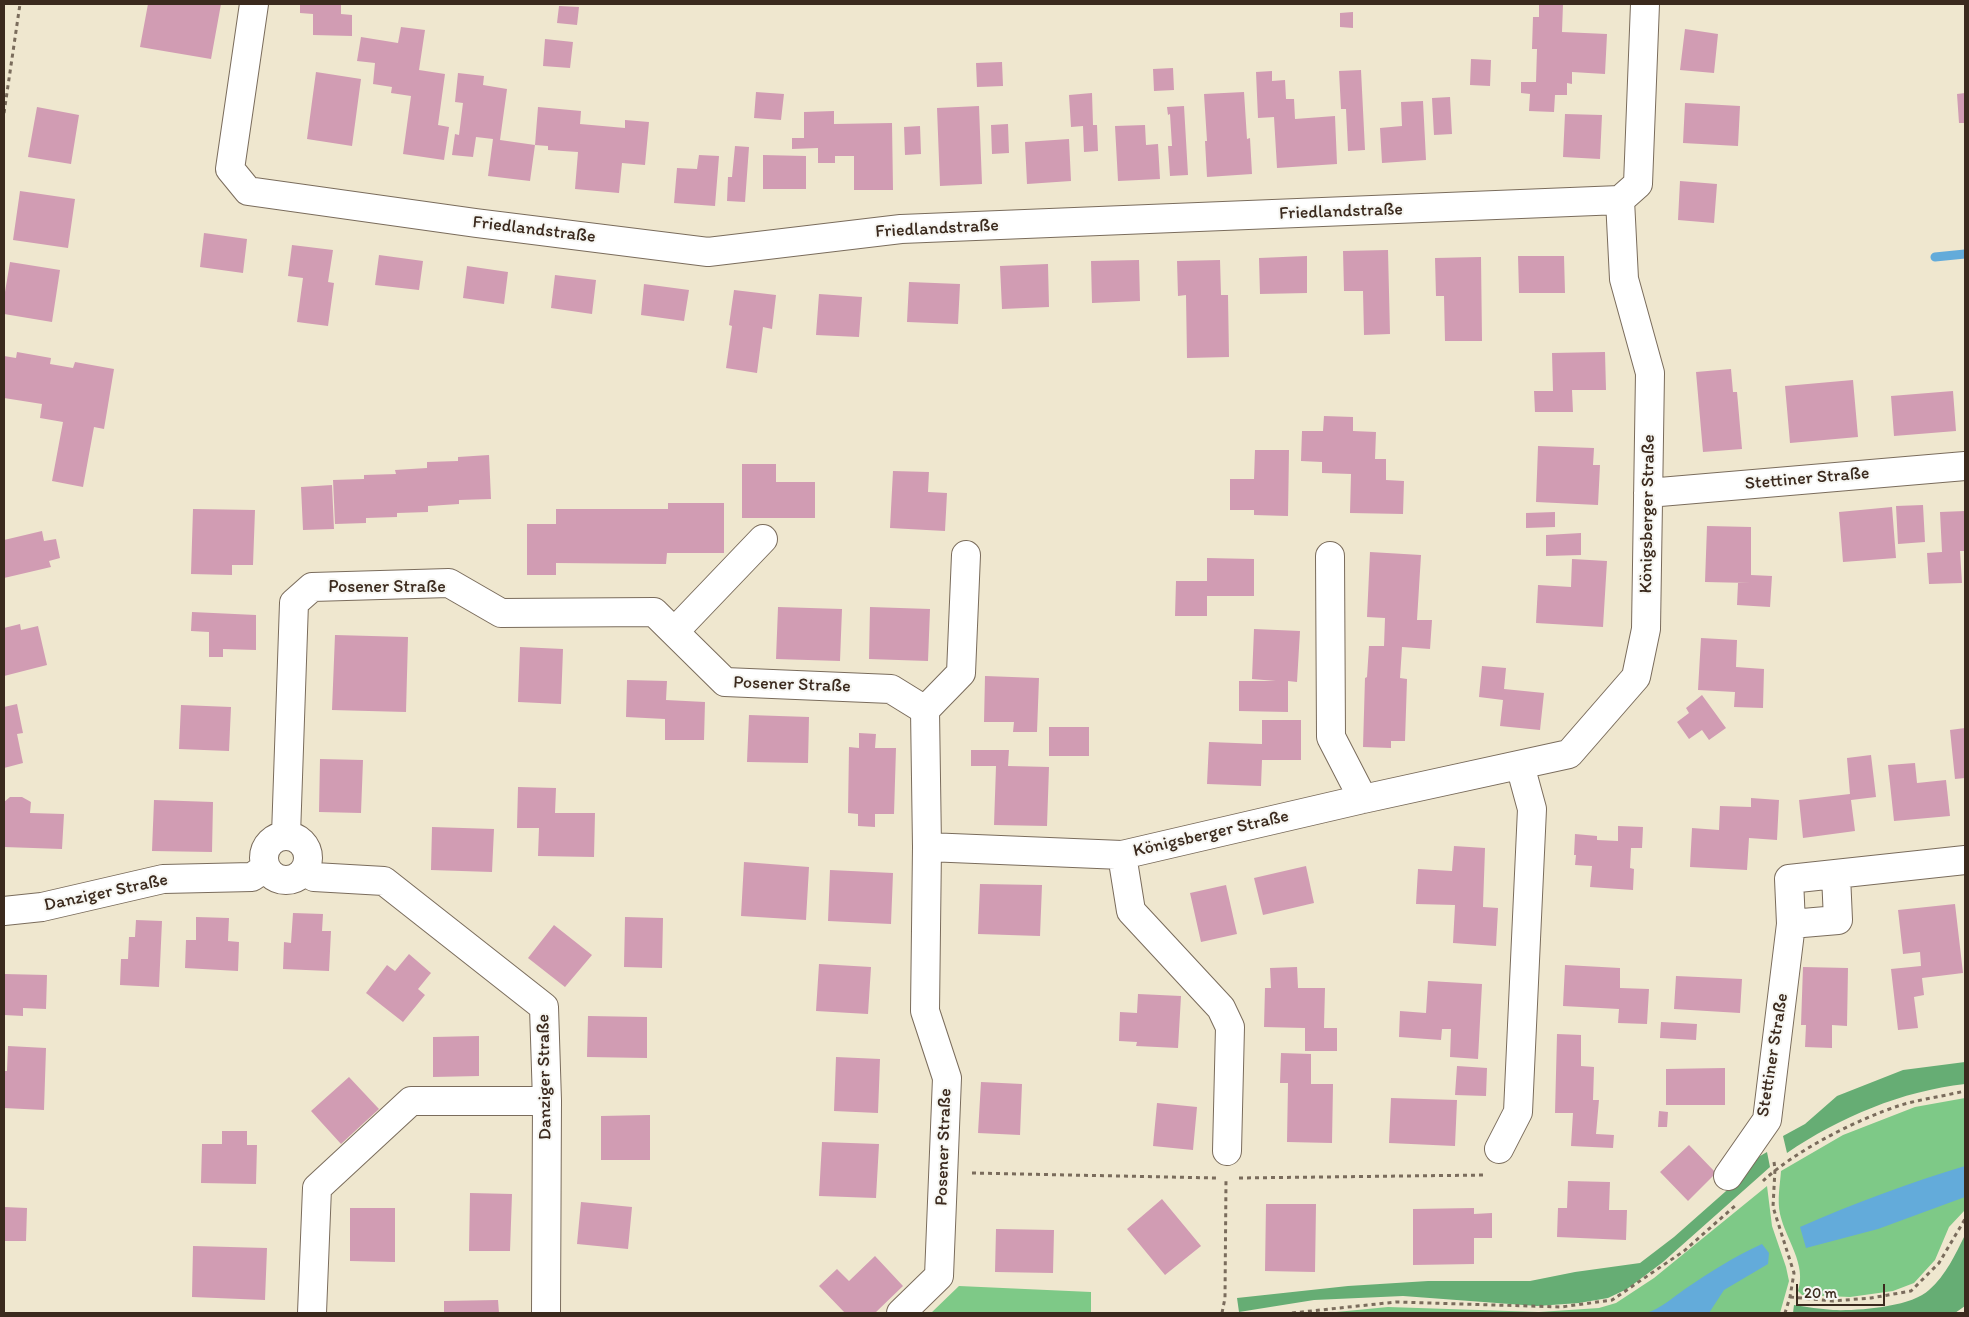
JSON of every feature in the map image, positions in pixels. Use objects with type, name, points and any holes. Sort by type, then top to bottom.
[{"type":"street","name":"Friedlandstraße","points":[[254,4],[230,170],[248,191],[267,194],[708,252],[901,229],[1620,200]]},
{"type":"street","points":[[1620,200],[1638,184],[1645,4]]},
{"type":"street","name":"Königsberger Straße","points":[[1226,1151],[1230,1027],[1221,1008],[1131,911],[1122,854],[1569,754],[1636,677],[1646,629],[1650,374],[1624,279],[1620,200]]},
{"type":"street","name":"Stettiner Straße","points":[[1648,492],[1965,466]]},
{"type":"street","points":[[675,631],[763,540]]},
{"type":"street","points":[[925,710],[961,673],[966,554]]},
{"type":"street","points":[[1330,556],[1331,737],[1363,799]]},
{"type":"street","name":"Posener Straße","points":[[286,835],[294,603],[312,587],[449,583],[501,613],[654,612],[725,682],[891,689],[925,710],[928,847],[925,1011],[946,1078],[939,1276],[901,1313]]},
{"type":"street","points":[[1499,1149],[1518,1112],[1532,808],[1520,765]]},
{"type":"street","points":[[286,835],[297,838],[306,847],[308,858],[306,869],[297,878],[284,880],[273,877],[265,868],[263,856],[267,845],[274,839],[286,835]]},
{"type":"street","points":[[928,847],[1122,854]]},
{"type":"street","name":"Stettiner Straße","points":[[1728,1176],[1766,1120],[1791,924],[1789,879],[1965,860]]},
{"type":"street","name":"Danziger Straße","points":[[4,911],[42,907],[164,879],[252,877],[265,868]]},
{"type":"street","name":"Danziger Straße","points":[[306,869],[314,877],[384,881],[544,1007],[547,1101],[546,1313]]},
{"type":"street","points":[[1791,924],[1838,920],[1836,874]]},
{"type":"street","points":[[312,1313],[317,1188],[411,1101],[547,1101]]},
{"type":"path","points":[[4,113],[20,4]]},
{"type":"path","points":[[1761,1182],[1775,1169],[1803,1151],[1863,1120],[1901,1105],[1965,1091]]},
{"type":"path","points":[[1766,1120],[1775,1169],[1773,1207],[1794,1274],[1785,1313]]},
{"type":"path","points":[[1222,1313],[1225,1298],[1226,1151]]},
{"type":"path","points":[[1292,1313],[1396,1302],[1561,1307],[1612,1300],[1684,1251],[1739,1202]]},
{"type":"path","points":[[1790,1297],[1833,1301],[1871,1298],[1911,1291],[1939,1263],[1965,1219]]},
{"type":"green space","points":[[1965,1062],[1965,1084],[1941,1087],[1895,1099],[1828,1128],[1787,1153],[1783,1136],[1805,1124],[1837,1096],[1903,1070]]},
{"type":"green space","points":[[1965,1098],[1965,1210],[1949,1227],[1935,1260],[1914,1283],[1893,1291],[1850,1297],[1802,1295],[1798,1291],[1800,1271],[1798,1262],[1779,1209],[1781,1171],[1843,1135],[1915,1107]]},
{"type":"green space","points":[[1767,1152],[1770,1167],[1663,1262],[1627,1289],[1608,1298],[1579,1303],[1537,1306],[1403,1296],[1314,1300],[1239,1312],[1237,1298],[1348,1286],[1428,1281],[1530,1281],[1575,1272],[1640,1263],[1674,1237],[1734,1184],[1753,1160]]},
{"type":"green space","points":[[1767,1186],[1772,1226],[1789,1281],[1780,1313],[1326,1313],[1388,1307],[1539,1312],[1599,1308],[1616,1303],[1654,1278]]},
{"type":"green space","points":[[1965,1235],[1965,1306],[1955,1313],[1793,1313],[1794,1305],[1818,1309],[1856,1310],[1884,1307],[1921,1296],[1935,1284],[1945,1271]]},
{"type":"green space","points":[[959,1286],[1091,1292],[1091,1313],[931,1313]]},
{"type":"water","points":[[1965,1166],[1965,1197],[1878,1229],[1806,1248],[1800,1227],[1882,1194]]},
{"type":"water","points":[[1762,1244],[1769,1253],[1768,1264],[1724,1290],[1709,1313],[1646,1313],[1662,1306],[1723,1265]]},
{"type":"building","points":[[148,4],[221,4],[211,59],[140,47]]},
{"type":"building","points":[[300,4],[341,4],[341,14],[352,15],[352,36],[313,35],[313,14],[300,13]]},
{"type":"building","points":[[1539,4],[1563,4],[1562,32],[1607,34],[1605,74],[1572,72],[1572,84],[1567,83],[1567,95],[1555,95],[1554,112],[1529,111],[1530,94],[1521,93],[1521,82],[1536,82],[1537,49],[1532,49],[1533,17],[1539,17]]},
{"type":"building","points":[[559,6],[579,7],[577,25],[557,23]]},
{"type":"building","points":[[1353,12],[1353,28],[1340,27],[1340,13]]},
{"type":"building","points":[[401,27],[425,30],[419,70],[445,74],[438,125],[449,127],[444,160],[403,154],[411,96],[391,93],[392,87],[373,84],[375,63],[357,61],[361,37],[398,43]]},
{"type":"building","points":[[1685,29],[1718,34],[1714,73],[1680,70]]},
{"type":"building","points":[[545,39],[573,42],[570,68],[543,66]]},
{"type":"building","points":[[1471,59],[1491,60],[1490,86],[1470,85]]},
{"type":"building","points":[[1002,62],[1003,86],[977,87],[976,63]]},
{"type":"building","points":[[1173,68],[1174,90],[1154,91],[1153,69]]},
{"type":"building","points":[[1361,70],[1365,150],[1348,151],[1346,109],[1341,109],[1339,71]]},
{"type":"building","points":[[1272,71],[1272,81],[1285,80],[1286,99],[1294,99],[1295,119],[1335,116],[1337,164],[1277,168],[1274,117],[1258,118],[1256,72]]},
{"type":"building","points":[[316,72],[361,79],[352,146],[307,139]]},
{"type":"building","points":[[458,73],[484,76],[483,85],[507,89],[500,140],[535,145],[530,181],[488,176],[493,139],[476,137],[473,157],[452,155],[455,134],[459,135],[463,103],[455,102]]},
{"type":"building","points":[[756,92],[784,94],[781,120],[754,118]]},
{"type":"building","points":[[1244,92],[1247,139],[1250,138],[1252,174],[1207,177],[1204,94]]},
{"type":"building","points":[[1092,93],[1093,125],[1097,125],[1098,151],[1084,152],[1083,126],[1071,127],[1069,95]]},
{"type":"building","points":[[1965,93],[1965,123],[1959,123],[1957,94]]},
{"type":"building","points":[[1450,97],[1452,134],[1434,135],[1432,98]]},
{"type":"building","points":[[1423,101],[1426,160],[1382,163],[1380,128],[1402,126],[1401,102]]},
{"type":"building","points":[[1685,103],[1740,106],[1738,146],[1683,143]]},
{"type":"building","points":[[979,106],[982,184],[940,186],[937,108]]},
{"type":"building","points":[[1184,106],[1188,175],[1170,176],[1168,146],[1172,146],[1170,114],[1168,115],[1167,107]]},
{"type":"building","points":[[37,107],[79,115],[71,164],[28,157]]},
{"type":"building","points":[[538,107],[581,111],[580,124],[625,128],[625,120],[649,122],[645,165],[622,163],[619,193],[575,189],[578,152],[548,150],[548,146],[535,145]]},
{"type":"building","points":[[834,111],[834,124],[892,123],[893,190],[854,190],[854,156],[835,156],[835,163],[818,163],[818,148],[792,149],[792,138],[804,138],[804,112]]},
{"type":"building","points":[[1565,114],[1602,115],[1600,159],[1563,157]]},
{"type":"building","points":[[1008,124],[1009,153],[992,154],[991,125]]},
{"type":"building","points":[[1145,125],[1146,145],[1158,144],[1160,179],[1118,181],[1115,126]]},
{"type":"building","points":[[920,126],[921,154],[905,155],[904,127]]},
{"type":"building","points":[[1069,139],[1071,181],[1027,184],[1025,142]]},
{"type":"building","points":[[735,146],[749,147],[745,202],[727,201],[728,177],[732,177]]},
{"type":"building","points":[[699,155],[719,156],[715,206],[674,203],[677,168],[697,169]]},
{"type":"building","points":[[763,155],[806,156],[806,189],[763,189]]},
{"type":"building","points":[[1680,181],[1717,184],[1714,223],[1678,220]]},
{"type":"building","points":[[20,191],[75,199],[68,248],[13,240]]},
{"type":"building","points":[[204,233],[247,239],[243,273],[200,267]]},
{"type":"building","points":[[292,245],[333,250],[328,282],[334,283],[328,326],[297,322],[303,278],[288,276]]},
{"type":"building","points":[[1388,250],[1390,334],[1364,335],[1363,291],[1344,291],[1343,251]]},
{"type":"building","points":[[379,255],[423,261],[419,290],[375,285]]},
{"type":"building","points":[[1307,256],[1307,293],[1260,294],[1259,258]]},
{"type":"building","points":[[1518,256],[1564,256],[1565,293],[1519,293]]},
{"type":"building","points":[[1481,257],[1482,341],[1445,341],[1444,296],[1436,296],[1435,258]]},
{"type":"building","points":[[1139,260],[1140,301],[1092,303],[1091,261]]},
{"type":"building","points":[[1220,260],[1221,295],[1228,295],[1229,357],[1187,358],[1186,295],[1178,296],[1177,261]]},
{"type":"building","points":[[10,262],[60,270],[52,322],[4,314],[4,298]]},
{"type":"building","points":[[1048,264],[1049,307],[1002,309],[1000,266]]},
{"type":"building","points":[[467,266],[508,272],[504,304],[463,298]]},
{"type":"building","points":[[555,275],[596,280],[592,314],[551,308]]},
{"type":"building","points":[[909,282],[960,284],[958,324],[907,322]]},
{"type":"building","points":[[644,284],[689,290],[684,321],[641,315]]},
{"type":"building","points":[[734,290],[776,295],[772,329],[763,327],[757,373],[726,368],[732,326],[729,325]]},
{"type":"building","points":[[819,294],[862,297],[859,337],[816,335]]},
{"type":"building","points":[[17,352],[51,358],[50,364],[73,368],[75,362],[114,369],[104,429],[94,427],[83,487],[52,481],[63,422],[40,418],[42,404],[4,398],[4,356],[16,358]]},
{"type":"building","points":[[1605,352],[1606,390],[1572,390],[1573,412],[1535,412],[1534,391],[1553,391],[1552,353]]},
{"type":"building","points":[[1731,369],[1733,392],[1737,392],[1742,449],[1703,452],[1696,372]]},
{"type":"building","points":[[1853,380],[1858,437],[1790,443],[1785,386]]},
{"type":"building","points":[[1953,391],[1956,431],[1894,436],[1891,396]]},
{"type":"building","points":[[1324,416],[1353,417],[1353,431],[1376,432],[1375,459],[1386,459],[1386,480],[1404,481],[1403,514],[1350,513],[1351,474],[1322,473],[1322,462],[1301,461],[1302,431],[1323,431]]},
{"type":"building","points":[[1538,446],[1594,448],[1593,465],[1600,465],[1598,505],[1536,502]]},
{"type":"building","points":[[1255,450],[1289,450],[1288,516],[1254,515],[1254,510],[1230,510],[1230,479],[1254,479]]},
{"type":"building","points":[[489,455],[491,499],[459,500],[459,504],[428,506],[428,512],[397,513],[397,517],[366,518],[366,523],[335,524],[333,480],[364,479],[364,475],[396,474],[395,470],[427,468],[427,462],[458,461],[458,457]]},
{"type":"building","points":[[742,464],[776,464],[776,482],[815,482],[815,518],[742,518]]},
{"type":"building","points":[[893,471],[929,472],[928,492],[947,493],[945,531],[890,528]]},
{"type":"building","points":[[332,485],[334,529],[303,530],[301,487]]},
{"type":"building","points":[[668,503],[724,503],[724,553],[667,553],[666,564],[556,563],[556,575],[527,575],[527,524],[556,524],[556,509],[668,509]]},
{"type":"building","points":[[1923,505],[1925,542],[1898,544],[1896,506]]},
{"type":"building","points":[[1892,507],[1896,558],[1843,562],[1839,512]]},
{"type":"building","points":[[193,509],[255,510],[253,565],[232,565],[232,575],[191,574]]},
{"type":"building","points":[[1965,511],[1965,551],[1960,551],[1962,583],[1929,584],[1927,553],[1942,552],[1940,512]]},
{"type":"building","points":[[1555,512],[1555,527],[1526,528],[1526,513]]},
{"type":"building","points":[[1707,526],[1751,527],[1751,575],[1772,576],[1770,607],[1737,605],[1738,583],[1750,583],[1705,582]]},
{"type":"building","points":[[42,531],[44,541],[56,539],[60,558],[49,561],[51,567],[4,578],[4,540]]},
{"type":"building","points":[[1581,533],[1581,555],[1546,556],[1546,535]]},
{"type":"building","points":[[1370,552],[1421,555],[1417,620],[1432,620],[1430,649],[1402,647],[1400,678],[1407,679],[1405,741],[1391,741],[1391,748],[1363,747],[1365,678],[1367,677],[1369,646],[1384,646],[1385,618],[1367,617]]},
{"type":"building","points":[[1207,558],[1254,559],[1254,596],[1207,596],[1207,616],[1175,616],[1176,581],[1207,581]]},
{"type":"building","points":[[1572,559],[1607,561],[1603,627],[1536,623],[1538,585],[1571,587]]},
{"type":"building","points":[[778,607],[842,609],[840,661],[776,659]]},
{"type":"building","points":[[870,607],[930,609],[928,661],[869,659]]},
{"type":"building","points":[[192,612],[256,615],[256,650],[223,649],[223,657],[209,657],[209,632],[191,631]]},
{"type":"building","points":[[20,624],[21,630],[38,626],[47,665],[4,676],[4,628]]},
{"type":"building","points":[[1254,629],[1300,631],[1297,682],[1288,681],[1288,712],[1239,711],[1239,681],[1276,681],[1252,679]]},
{"type":"building","points":[[335,635],[408,637],[406,712],[332,710]]},
{"type":"building","points":[[1701,638],[1737,640],[1736,667],[1764,669],[1763,708],[1734,707],[1735,692],[1698,690]]},
{"type":"building","points":[[520,647],[563,649],[561,704],[518,702]]},
{"type":"building","points":[[1482,666],[1506,668],[1504,689],[1544,693],[1540,730],[1500,726],[1503,700],[1479,697]]},
{"type":"building","points":[[985,676],[1039,678],[1037,732],[1013,732],[1014,722],[984,722]]},
{"type":"building","points":[[627,680],[667,681],[666,700],[705,702],[704,740],[665,740],[665,719],[626,717]]},
{"type":"building","points":[[1702,695],[1726,728],[1709,740],[1702,730],[1689,739],[1677,722],[1689,713],[1686,708]]},
{"type":"building","points":[[17,704],[23,733],[17,734],[23,763],[4,768],[4,707]]},
{"type":"building","points":[[181,705],[231,707],[229,751],[179,749]]},
{"type":"building","points":[[749,715],[809,717],[808,763],[747,762]]},
{"type":"building","points":[[1262,720],[1301,720],[1301,760],[1262,760],[1261,786],[1207,784],[1209,742],[1262,744]]},
{"type":"building","points":[[1049,727],[1089,727],[1089,756],[1049,756]]},
{"type":"building","points":[[1965,728],[1965,778],[1955,779],[1950,730]]},
{"type":"building","points":[[859,733],[876,734],[875,748],[896,748],[894,814],[875,814],[875,827],[858,826],[858,814],[848,813],[849,747],[859,748]]},
{"type":"building","points":[[971,750],[1009,750],[1008,766],[1049,767],[1047,826],[994,825],[996,766],[971,766]]},
{"type":"building","points":[[1871,755],[1876,797],[1851,800],[1855,831],[1803,838],[1799,800],[1850,794],[1847,758]]},
{"type":"building","points":[[320,759],[363,760],[361,813],[319,812]]},
{"type":"building","points":[[1915,763],[1917,783],[1946,780],[1950,816],[1894,821],[1888,765]]},
{"type":"building","points":[[518,787],[556,788],[555,813],[595,813],[594,857],[538,856],[539,828],[517,828]]},
{"type":"building","points":[[10,797],[22,797],[31,802],[30,813],[64,814],[62,849],[4,847],[4,802]]},
{"type":"building","points":[[1751,798],[1779,800],[1777,840],[1749,838],[1747,870],[1690,867],[1692,828],[1719,830],[1720,806],[1751,807]]},
{"type":"building","points":[[154,800],[213,802],[212,852],[152,851]]},
{"type":"building","points":[[1618,826],[1643,827],[1642,848],[1631,848],[1630,868],[1634,869],[1633,890],[1590,887],[1592,866],[1575,865],[1575,834],[1597,836],[1597,840],[1618,841]]},
{"type":"building","points":[[432,827],[494,829],[492,872],[431,870]]},
{"type":"building","points":[[1454,846],[1485,848],[1483,907],[1498,908],[1496,946],[1453,943],[1455,905],[1416,904],[1418,869],[1452,871]]},
{"type":"building","points":[[744,862],[809,867],[806,920],[741,916]]},
{"type":"building","points":[[1306,866],[1314,903],[1263,915],[1254,878]]},
{"type":"building","points":[[830,870],[893,873],[891,924],[828,921]]},
{"type":"building","points":[[980,884],[1042,885],[1040,936],[978,934]]},
{"type":"building","points":[[1226,885],[1237,934],[1201,942],[1190,893]]},
{"type":"building","points":[[1955,904],[1963,973],[1922,978],[1924,995],[1914,997],[1918,1028],[1898,1030],[1891,969],[1921,966],[1920,952],[1903,954],[1898,910]]},
{"type":"building","points":[[293,913],[323,914],[322,931],[331,931],[329,971],[283,969],[284,942],[291,943]]},
{"type":"building","points":[[196,917],[229,918],[228,941],[239,942],[238,971],[185,968],[186,940],[196,940]]},
{"type":"building","points":[[625,917],[663,918],[662,968],[624,967]]},
{"type":"building","points":[[136,920],[162,921],[159,987],[120,985],[121,959],[128,959],[129,937],[135,937]]},
{"type":"building","points":[[554,925],[592,955],[565,987],[528,958]]},
{"type":"building","points":[[409,954],[431,973],[418,989],[425,995],[403,1022],[366,993],[387,965],[395,971]]},
{"type":"building","points":[[819,964],[871,967],[868,1014],[816,1011]]},
{"type":"building","points":[[1565,965],[1620,968],[1620,988],[1649,989],[1647,1024],[1618,1023],[1619,1009],[1563,1006]]},
{"type":"building","points":[[1297,967],[1298,988],[1325,988],[1324,1028],[1337,1028],[1337,1051],[1305,1051],[1305,1028],[1264,1027],[1265,988],[1271,988],[1270,968]]},
{"type":"building","points":[[1803,967],[1848,968],[1847,1026],[1832,1025],[1832,1048],[1805,1047],[1806,1025],[1801,1025]]},
{"type":"building","points":[[4,974],[47,975],[46,1009],[23,1008],[23,1016],[4,1015]]},
{"type":"building","points":[[1676,976],[1742,979],[1740,1013],[1674,1009]]},
{"type":"building","points":[[1428,981],[1482,984],[1478,1059],[1450,1057],[1451,1029],[1442,1029],[1441,1040],[1399,1037],[1400,1011],[1426,1013]]},
{"type":"building","points":[[1138,994],[1181,996],[1178,1048],[1136,1046],[1137,1042],[1119,1041],[1120,1012],[1137,1013]]},
{"type":"building","points":[[588,1016],[647,1017],[647,1058],[587,1057]]},
{"type":"building","points":[[1661,1022],[1697,1024],[1696,1040],[1660,1038]]},
{"type":"building","points":[[1557,1034],[1581,1035],[1581,1066],[1594,1067],[1593,1100],[1599,1100],[1596,1134],[1614,1135],[1613,1148],[1571,1146],[1573,1113],[1555,1113]]},
{"type":"building","points":[[479,1036],[479,1076],[433,1077],[433,1037]]},
{"type":"building","points":[[8,1046],[46,1048],[44,1110],[4,1108],[4,1071],[7,1071]]},
{"type":"building","points":[[1281,1053],[1311,1054],[1311,1084],[1333,1084],[1332,1143],[1287,1142],[1288,1083],[1280,1083]]},
{"type":"building","points":[[836,1057],[880,1059],[878,1113],[834,1111]]},
{"type":"building","points":[[1457,1066],[1487,1068],[1486,1096],[1455,1095]]},
{"type":"building","points":[[1725,1068],[1725,1105],[1666,1105],[1666,1069]]},
{"type":"building","points":[[349,1077],[379,1109],[341,1144],[311,1111]]},
{"type":"building","points":[[981,1082],[1022,1084],[1020,1135],[978,1133]]},
{"type":"building","points":[[1391,1098],[1457,1100],[1455,1146],[1389,1143]]},
{"type":"building","points":[[1157,1103],[1197,1107],[1193,1150],[1153,1146]]},
{"type":"building","points":[[1659,1111],[1668,1112],[1667,1127],[1658,1127]]},
{"type":"building","points":[[650,1115],[650,1160],[601,1160],[601,1116]]},
{"type":"building","points":[[222,1131],[247,1131],[247,1145],[257,1145],[256,1184],[201,1183],[202,1144],[222,1144]]},
{"type":"building","points":[[822,1142],[879,1144],[876,1198],[819,1196]]},
{"type":"building","points":[[1689,1145],[1716,1173],[1688,1201],[1660,1172]]},
{"type":"building","points":[[1568,1181],[1610,1182],[1609,1210],[1627,1210],[1626,1240],[1557,1237],[1558,1208],[1567,1208]]},
{"type":"building","points":[[470,1193],[512,1194],[510,1251],[469,1251]]},
{"type":"building","points":[[1162,1199],[1201,1246],[1165,1275],[1127,1229]]},
{"type":"building","points":[[581,1202],[632,1207],[628,1249],[577,1244]]},
{"type":"building","points":[[1266,1204],[1316,1204],[1315,1272],[1265,1271]]},
{"type":"building","points":[[4,1207],[27,1208],[26,1241],[4,1241]]},
{"type":"building","points":[[350,1208],[395,1208],[395,1262],[350,1261]]},
{"type":"building","points":[[1474,1208],[1474,1214],[1492,1213],[1492,1238],[1474,1238],[1474,1264],[1413,1265],[1413,1209]]},
{"type":"building","points":[[996,1229],[1054,1230],[1053,1273],[995,1272]]},
{"type":"building","points":[[193,1246],[267,1248],[265,1300],[192,1297]]},
{"type":"building","points":[[875,1256],[903,1286],[875,1313],[845,1313],[819,1286],[837,1269],[849,1281]]},
{"type":"building","points":[[498,1300],[499,1313],[444,1313],[444,1301]]},
{"type":"waterway","points":[[1935,257],[1965,254]]}]
